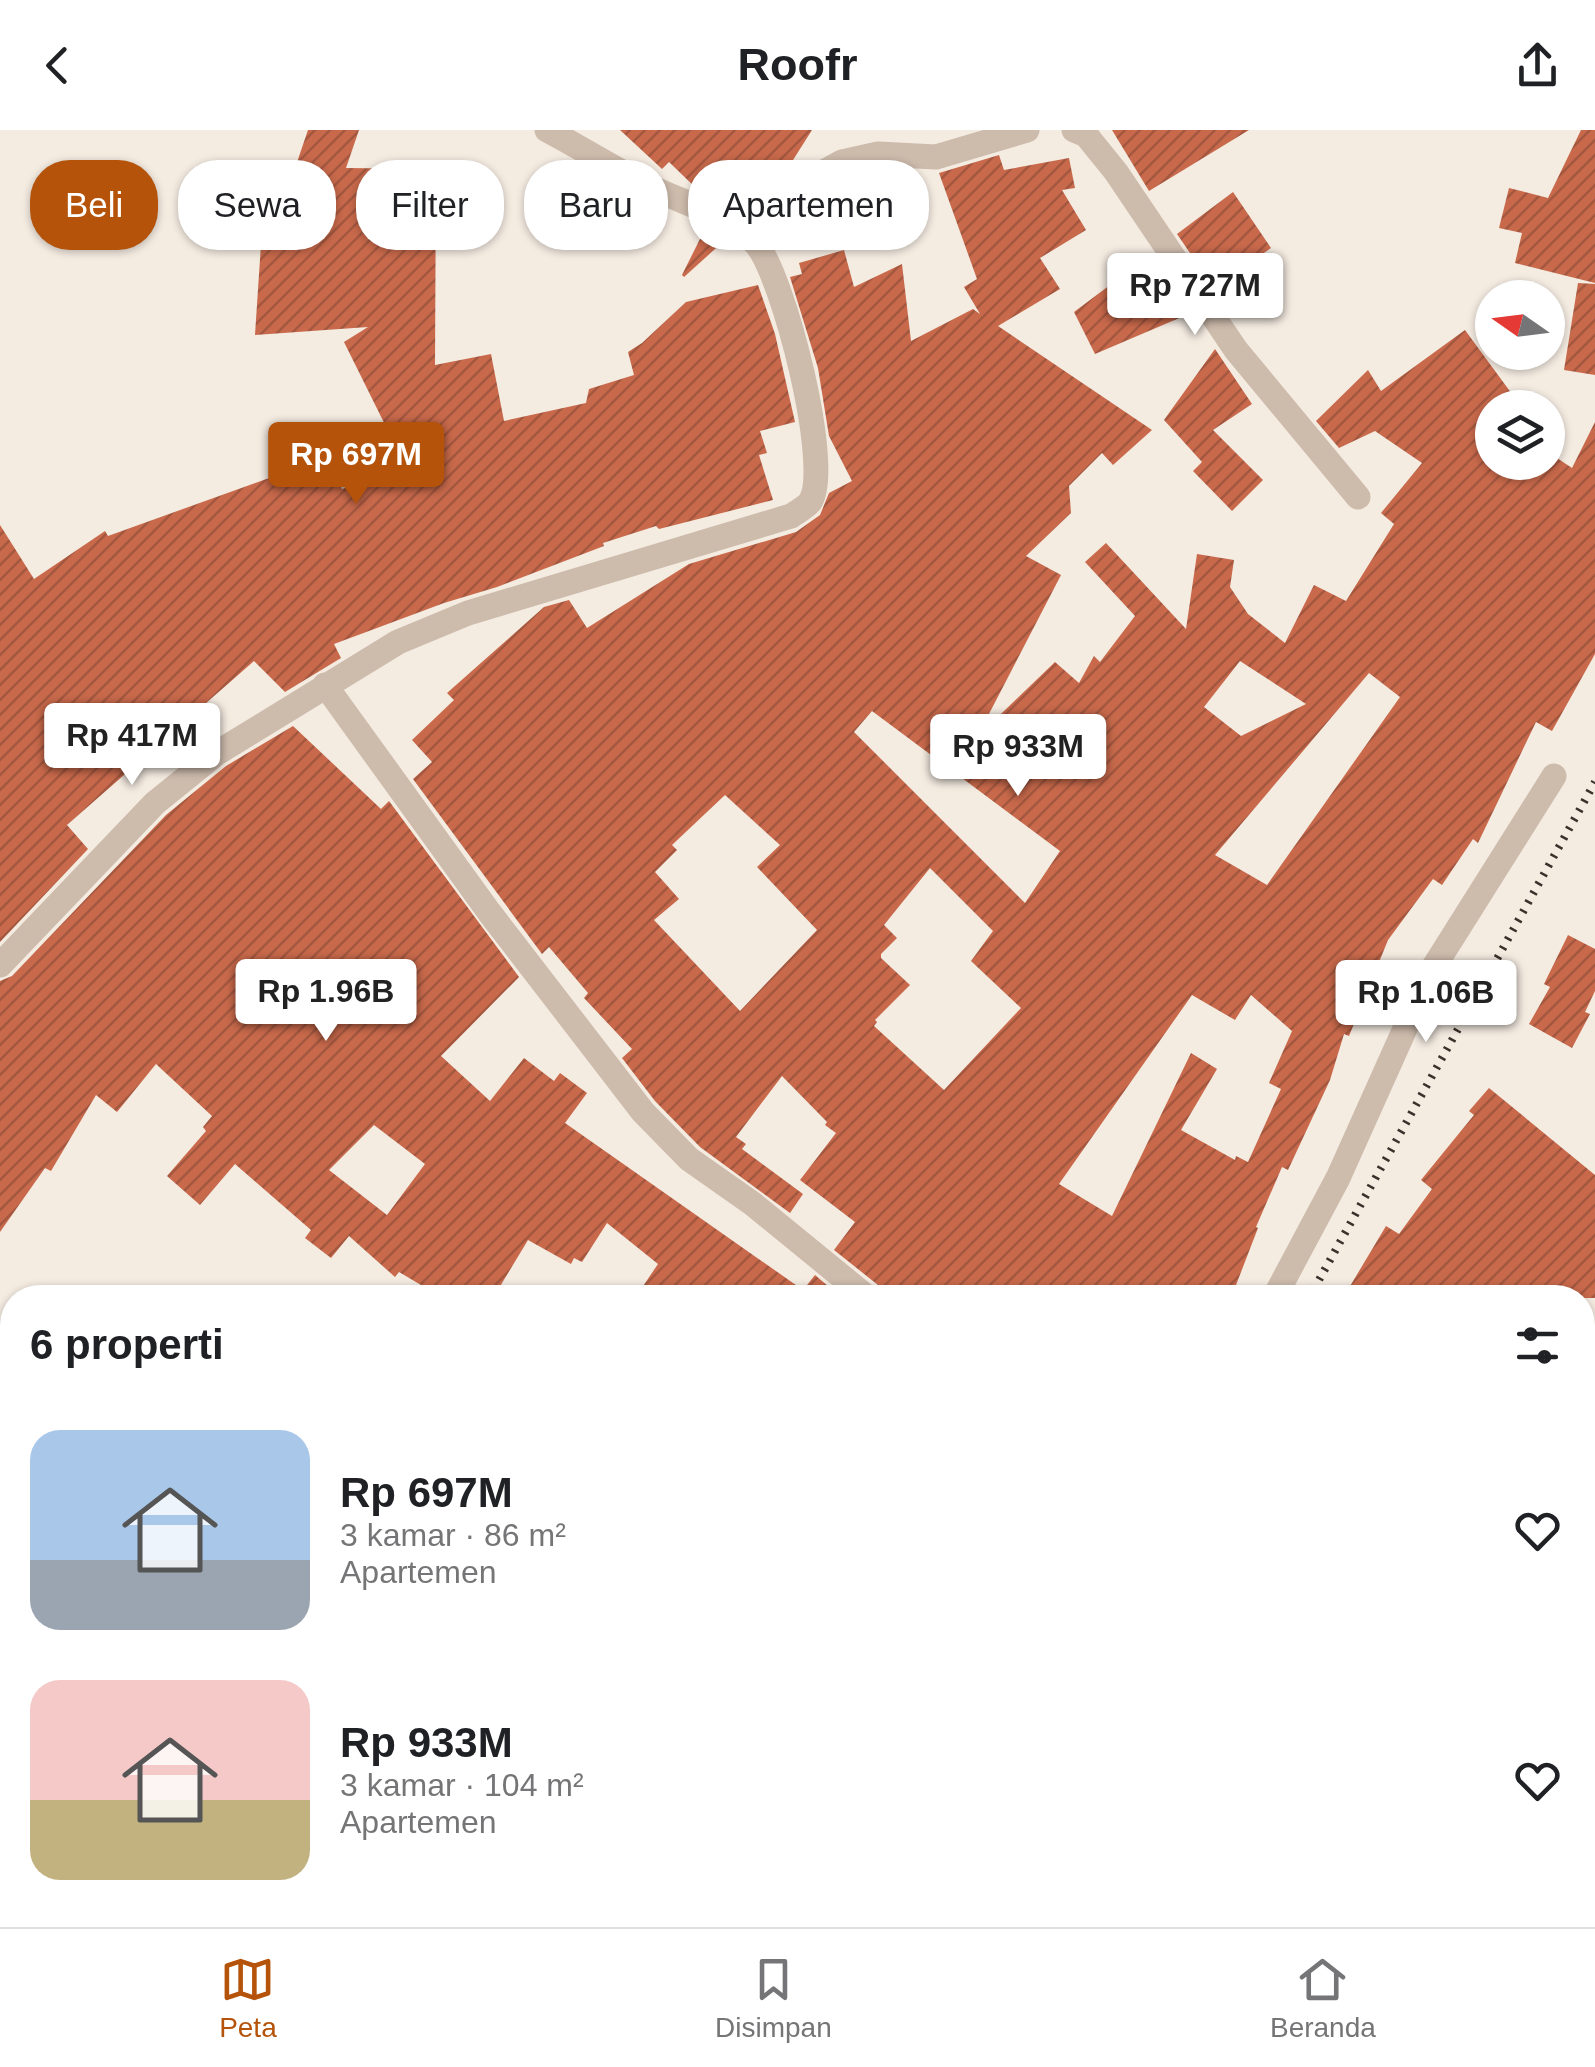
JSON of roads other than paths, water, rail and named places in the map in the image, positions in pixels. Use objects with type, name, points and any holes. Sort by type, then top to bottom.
[{"type":"street","points":[[548,130],[688,204]]},
{"type":"street","points":[[851,160],[878,154],[936,157],[1027,130]]},
{"type":"street","points":[[1081,132],[1116,172],[1236,350],[1358,497]]},
{"type":"street","points":[[0,965],[156,803],[216,752],[398,642],[468,613],[792,516],[810,502],[816,484],[815,448],[804,382],[775,275],[761,250]]},
{"type":"street","points":[[324,685],[489,912],[643,1112],[689,1159],[753,1204],[852,1285]]},
{"type":"street","points":[[1281,1285],[1338,1178],[1430,973],[1554,776]]},
{"type":"railway","points":[[1316,1285],[1595,782]]}]
